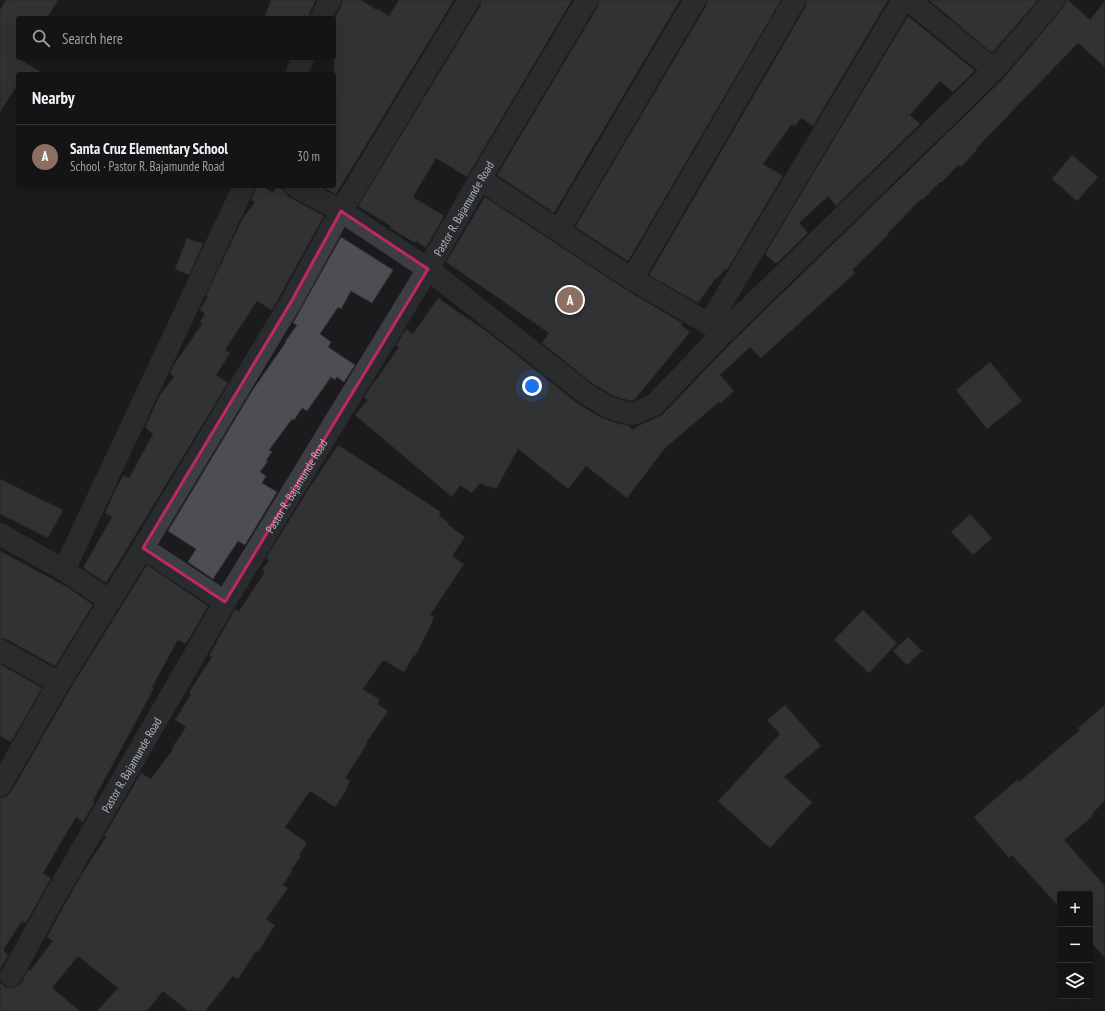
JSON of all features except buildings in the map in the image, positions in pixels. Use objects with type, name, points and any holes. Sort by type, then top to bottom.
[{"type":"street","points":[[323,16],[330,0]]},
{"type":"street","points":[[0,786],[6,763],[59,683],[143,548],[291,302],[342,211],[469,0]]},
{"type":"street","name":"Pastor R. Bajamunde Road","points":[[11,976],[225,602],[428,269],[587,0]]},
{"type":"street","points":[[559,230],[695,0]]},
{"type":"street","points":[[632,279],[795,0]]},
{"type":"street","points":[[715,329],[903,0]]},
{"type":"street","points":[[909,0],[994,70]]},
{"type":"street","points":[[299,188],[342,211],[428,269],[585,393],[606,406],[633,414],[654,404],[715,329],[994,70],[1054,0]]},
{"type":"street","points":[[297,72],[302,60]]},
{"type":"street","points":[[480,179],[632,279],[715,329]]},
{"type":"street","points":[[64,570],[243,188]]},
{"type":"street","points":[[0,534],[64,570],[110,601]]},
{"type":"street","points":[[143,548],[225,602]]},
{"type":"street","points":[[0,650],[59,683]]},
{"type":"highlighted area","points":[[341,211],[428,269],[225,602],[143,548],[291,302]]},
{"type":"place","name":"Santa Cruz Elementary School","points":[[570,300]]}]
